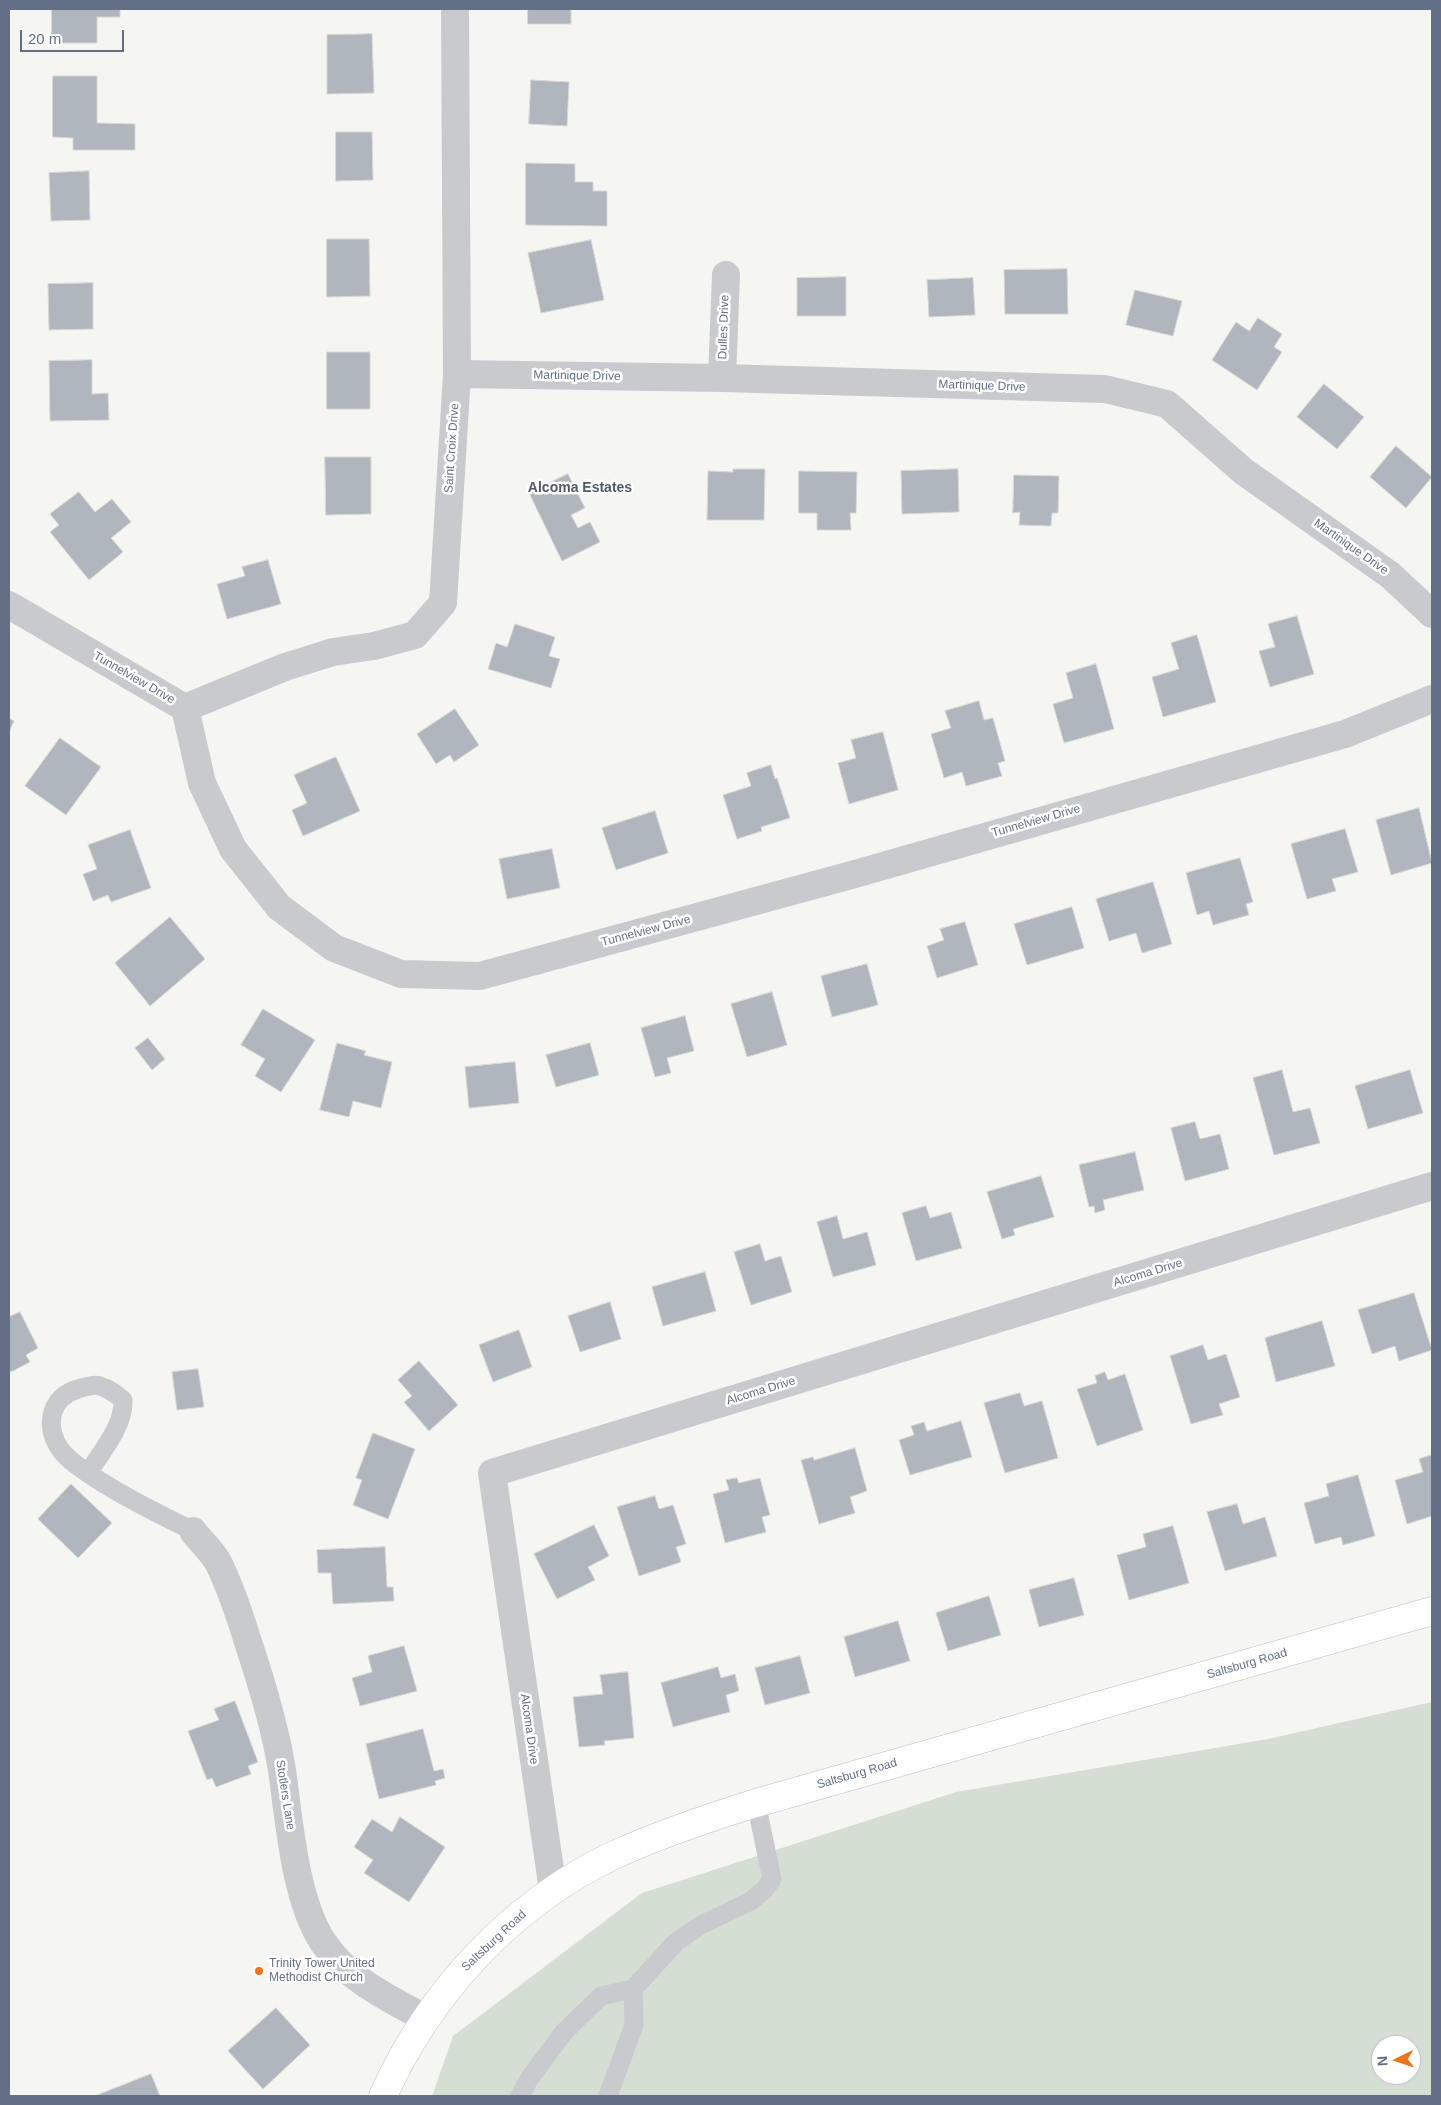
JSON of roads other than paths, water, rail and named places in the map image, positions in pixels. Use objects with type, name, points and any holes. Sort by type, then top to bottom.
[{"type":"main road","name":"Saltsburg Road","points":[[383,2096],[400,2060],[425,2018],[452,1982],[503,1930],[553,1890],[613,1856],[681,1827],[756,1803],[1432,1611]]},
{"type":"street","name":"Saint Croix Drive","points":[[185,708],[285,667],[333,652],[374,646],[414,635],[443,603],[457,374],[455,9]]},
{"type":"street","name":"Dulles Drive","points":[[722,378],[726,276]]},
{"type":"street","name":"Martinique Drive","points":[[457,374],[722,378],[1105,389],[1167,404],[1243,471],[1390,575],[1432,614]]},
{"type":"street","name":"Tunnelview Drive","points":[[9,605],[185,708],[202,783],[221,824],[233,849],[279,907],[334,948],[400,974],[480,976],[855,874],[1344,734],[1432,699]]},
{"type":"street","name":"Alcoma Drive","points":[[553,1890],[492,1473],[1432,1186]]},
{"type":"street","name":"Stotlers Lane","points":[[193,1532],[218,1562],[235,1602],[265,1692],[280,1756],[300,1884],[309,1916],[323,1943],[342,1965],[372,1989],[425,2018]]},
{"type":"lane","points":[[88,1473],[117,1426],[123,1410],[123,1400],[112,1391],[98,1385],[69,1391],[57,1402],[51,1416],[53,1434],[59,1448],[72,1462],[118,1494],[193,1532]]},
{"type":"lane","points":[[520,2096],[529,2079],[564,2032],[601,1996],[633,1989],[676,1942],[701,1925],[751,1901],[765,1889],[772,1879],[756,1803]]},
{"type":"lane","points":[[608,2096],[634,2025],[633,1989]]},
{"type":"place","name":"Trinity Tower United Methodist Church","points":[[259,1971]]},
{"type":"district","name":"Alcoma Estates","points":[[580,488]]}]
